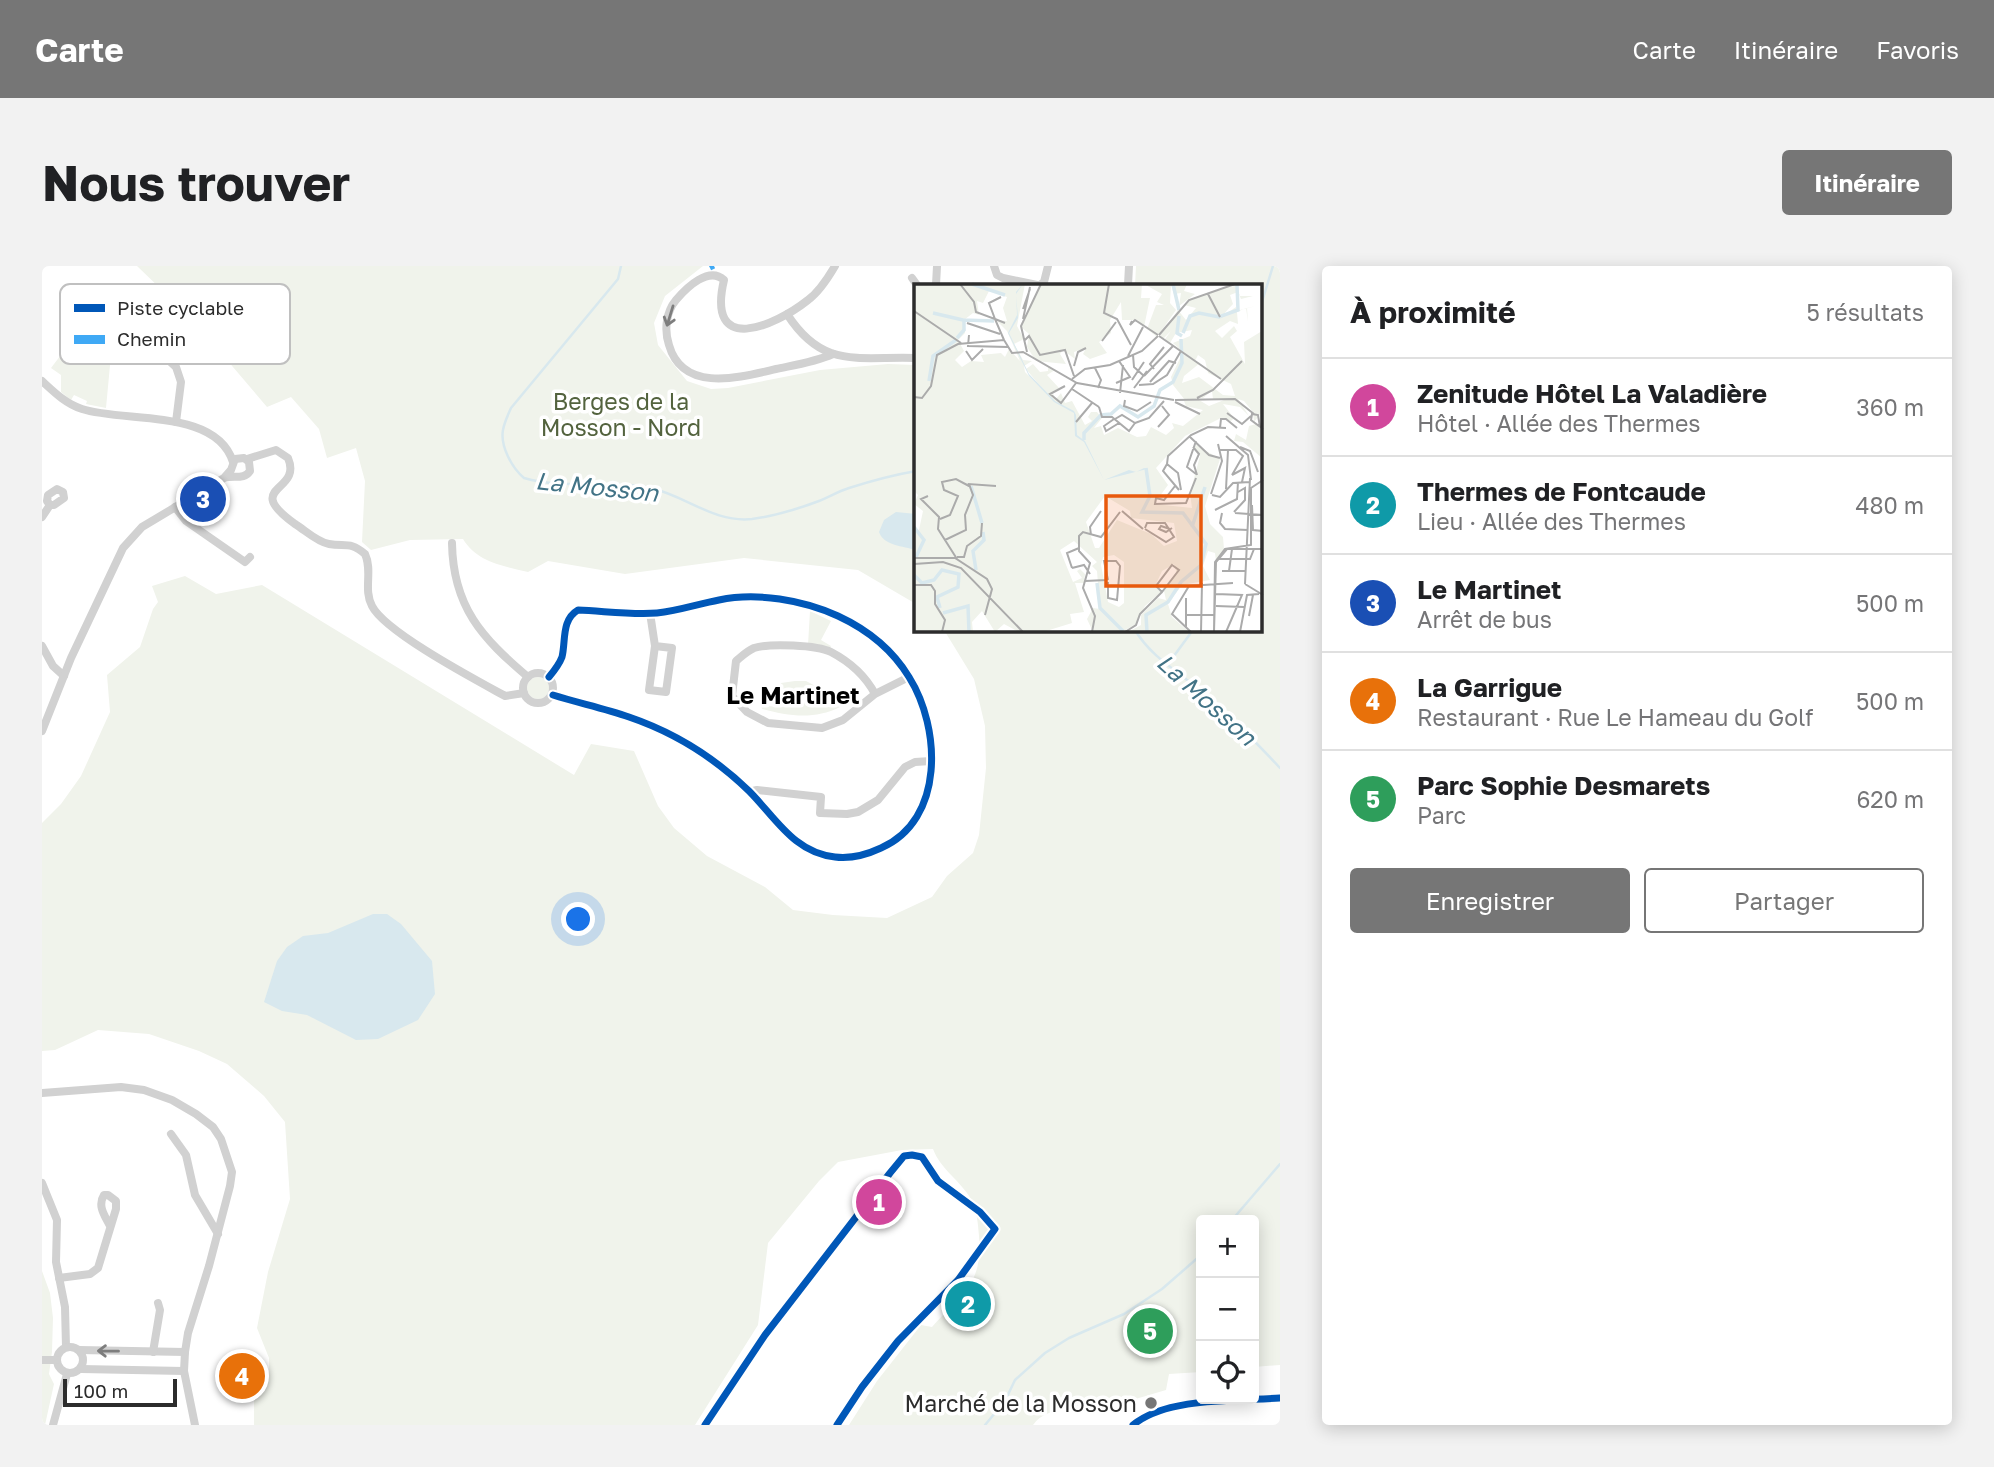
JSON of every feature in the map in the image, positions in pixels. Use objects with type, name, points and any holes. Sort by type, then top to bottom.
[{"type":"street","points":[[833,354],[736,378],[705,378],[685,369],[670,349],[666,336],[670,309],[676,300],[693,284],[711,273],[718,274],[724,280],[719,309],[724,320],[732,327],[747,328],[767,325],[811,299],[835,266]]},
{"type":"street","points":[[936,284],[937,266]]},
{"type":"street","points":[[994,266],[997,275],[1003,278],[1033,284]]},
{"type":"street","points":[[1040,284],[1044,282],[1048,266]]},
{"type":"street","points":[[1128,284],[1129,266]]},
{"type":"street","points":[[787,314],[801,335],[813,345],[833,354],[845,357],[914,358]]},
{"type":"street","points":[[173,364],[181,382],[176,422]]},
{"type":"street","points":[[42,381],[78,408],[103,414],[176,422],[218,439],[240,462]]},
{"type":"street","points":[[42,731],[64,676],[123,548],[142,527],[224,478],[240,462],[276,450],[290,462],[290,475],[271,498],[276,509],[323,542],[350,544],[365,554],[369,566],[368,596],[378,617],[505,696],[524,693]]},
{"type":"street","points":[[42,517],[50,505]]},
{"type":"street","points":[[175,507],[186,521],[245,562],[250,557]]},
{"type":"street","points":[[452,543],[464,606],[496,649],[528,677]]},
{"type":"street","points":[[549,677],[562,658],[567,622],[573,612],[578,610],[650,613],[683,609],[736,597],[801,604],[836,616],[870,635],[888,650],[909,677],[921,701],[929,730],[929,788],[918,816],[887,846],[862,855],[822,855],[801,845],[782,829],[749,792],[723,769],[669,733],[626,716],[553,695]]},
{"type":"street","points":[[650,613],[655,646],[649,690],[666,692],[672,648],[655,646]]},
{"type":"street","points":[[42,646],[53,666],[64,676]]},
{"type":"street","points":[[875,694],[868,681],[854,667],[828,650],[766,646],[753,648],[736,661],[732,696],[747,712],[761,720],[778,725],[822,728],[843,720],[875,694],[909,677]]},
{"type":"street","points":[[536,673],[549,677],[554,685],[550,699],[540,704],[530,701],[524,693],[524,684],[528,677],[536,673]]},
{"type":"street","points":[[749,792],[757,790],[821,797],[820,813],[847,814],[858,812],[878,800],[905,767],[915,762],[931,761]]},
{"type":"street","points":[[42,1093],[121,1087],[144,1090],[172,1100],[196,1114],[213,1127],[227,1153],[232,1172],[218,1234],[188,1333],[185,1352],[184,1371],[194,1425]]},
{"type":"street","points":[[171,1134],[186,1155],[195,1195],[218,1234]]},
{"type":"street","points":[[705,1425],[765,1335],[904,1156],[912,1154],[922,1157],[945,1188],[980,1212],[995,1229],[958,1280],[898,1341],[837,1425]]},
{"type":"street","points":[[42,1183],[57,1220],[56,1262],[65,1307],[66,1347]]},
{"type":"street","points":[[59,1278],[90,1274],[98,1268],[110,1226]]},
{"type":"street","points":[[153,1352],[160,1310],[158,1303]]},
{"type":"street","points":[[184,1371],[81,1369],[67,1374],[58,1366],[57,1360],[61,1350],[66,1347],[79,1350],[185,1352]]},
{"type":"street","points":[[79,1350],[83,1356],[81,1369]]},
{"type":"street","points":[[42,1360],[57,1360]]},
{"type":"street","points":[[52,1425],[67,1374]]},
{"type":"street","points":[[1133,1425],[1147,1415],[1172,1407],[1280,1398]]},
{"type":"green space","name":"Berges de la Mosson - Nord","points":[[137,266],[703,266],[665,296],[654,323],[658,345],[687,381],[711,389],[728,388],[820,370],[888,364],[914,365],[914,603],[858,570],[744,558],[625,574],[548,561],[528,572],[483,558],[463,539],[410,540],[371,550],[362,542],[365,481],[356,448],[327,458],[319,429],[291,397],[267,407],[230,364],[290,364],[290,284],[156,284]]},
{"type":"green space","points":[[1136,266],[1280,266],[1280,1365],[1259,1367],[1259,1215],[1196,1215],[1196,1372],[1169,1374],[1166,1390],[1123,1402],[1050,1412],[1033,1425],[849,1425],[877,1381],[921,1325],[932,1327],[961,1297],[974,1278],[977,1267],[978,1227],[971,1199],[941,1163],[933,1149],[902,1150],[838,1162],[768,1243],[758,1325],[695,1425],[254,1425],[254,1393],[269,1378],[269,1358],[257,1328],[268,1272],[290,1199],[285,1122],[264,1096],[227,1064],[149,1034],[98,1030],[55,1050],[42,1051],[42,823],[61,804],[81,776],[110,712],[107,675],[140,647],[158,602],[152,586],[185,576],[216,594],[262,585],[574,775],[591,744],[634,751],[658,806],[674,828],[707,856],[765,887],[793,910],[887,918],[932,897],[947,876],[973,853],[979,835],[986,768],[985,726],[974,679],[945,632],[1262,632],[1262,284],[1135,284]]},
{"type":"green space","points":[[60,356],[60,364],[110,364],[106,408],[86,404],[87,401],[74,395],[71,400],[61,392],[61,375],[51,368]]},
{"type":"green space","points":[[810,611],[831,621],[821,640],[831,646],[830,648],[808,645]]},
{"type":"green space","points":[[538,677],[546,680],[549,688],[546,696],[538,699],[530,696],[527,688],[530,680]]},
{"type":"green space","points":[[806,681],[825,691],[824,701],[840,703],[840,707],[821,714],[801,716],[762,709],[761,705],[777,707],[781,683]]},
{"type":"green space","points":[[42,1271],[50,1293],[53,1318],[49,1374],[54,1384],[45,1425],[42,1425]]},
{"type":"shaded area","points":[[896,512],[914,514],[914,550],[889,543],[881,537],[879,532],[884,520]]},
{"type":"shaded area","points":[[373,914],[387,914],[401,924],[432,961],[435,994],[418,1020],[378,1039],[356,1040],[307,1015],[282,1011],[264,1002],[277,961],[287,947],[303,936],[328,933]]},
{"type":"waterway","name":"La Mosson","points":[[621,266],[618,279],[511,408],[504,427],[503,443],[511,463],[524,478],[540,482],[636,485],[664,492],[725,517],[752,519],[803,507],[845,489],[914,471]]},
{"type":"waterway","points":[[1262,302],[1273,266]]},
{"type":"waterway","name":"La Mosson","points":[[1136,632],[1157,656],[1222,710],[1280,768]]},
{"type":"waterway","points":[[1168,664],[1192,632]]},
{"type":"waterway","name":"La Mosson","points":[[1236,1215],[1280,1164]]},
{"type":"waterway","name":"La Mosson","points":[[985,1425],[1005,1401],[1015,1380],[1045,1353],[1069,1338],[1124,1314],[1162,1289],[1196,1259]]},
{"type":"marked path","points":[[710,268],[714,266]]},
{"type":"cycle path","points":[[549,677],[562,657],[569,619],[578,610],[657,613],[719,600],[749,597],[780,599],[824,610],[868,634],[895,657],[909,677],[920,698],[931,746],[931,771],[926,795],[917,817],[902,835],[881,848],[853,857],[821,854],[808,849],[786,832],[736,779],[693,747],[662,730],[629,717],[553,695]]},
{"type":"cycle path","points":[[705,1425],[765,1335],[890,1173],[904,1156],[922,1157],[938,1181],[980,1212],[995,1229],[958,1280],[898,1341],[837,1425]]},
{"type":"cycle path","points":[[1133,1425],[1164,1409],[1183,1405],[1280,1398]]},
{"type":"place","name":"Le Martinet","points":[[203,499]]},
{"type":"place","name":"Zenitude Hôtel La Valadière","points":[[879,1202]]},
{"type":"place","name":"Thermes de Fontcaude","points":[[968,1304]]},
{"type":"place","name":"Parc Sophie Desmarets","points":[[1150,1331]]},
{"type":"place","name":"La Garrigue","points":[[242,1376]]},
{"type":"place","name":"Marché de la Mosson","points":[[1151,1403]]},
{"type":"district","name":"Le Martinet","points":[[793,694]]}]
